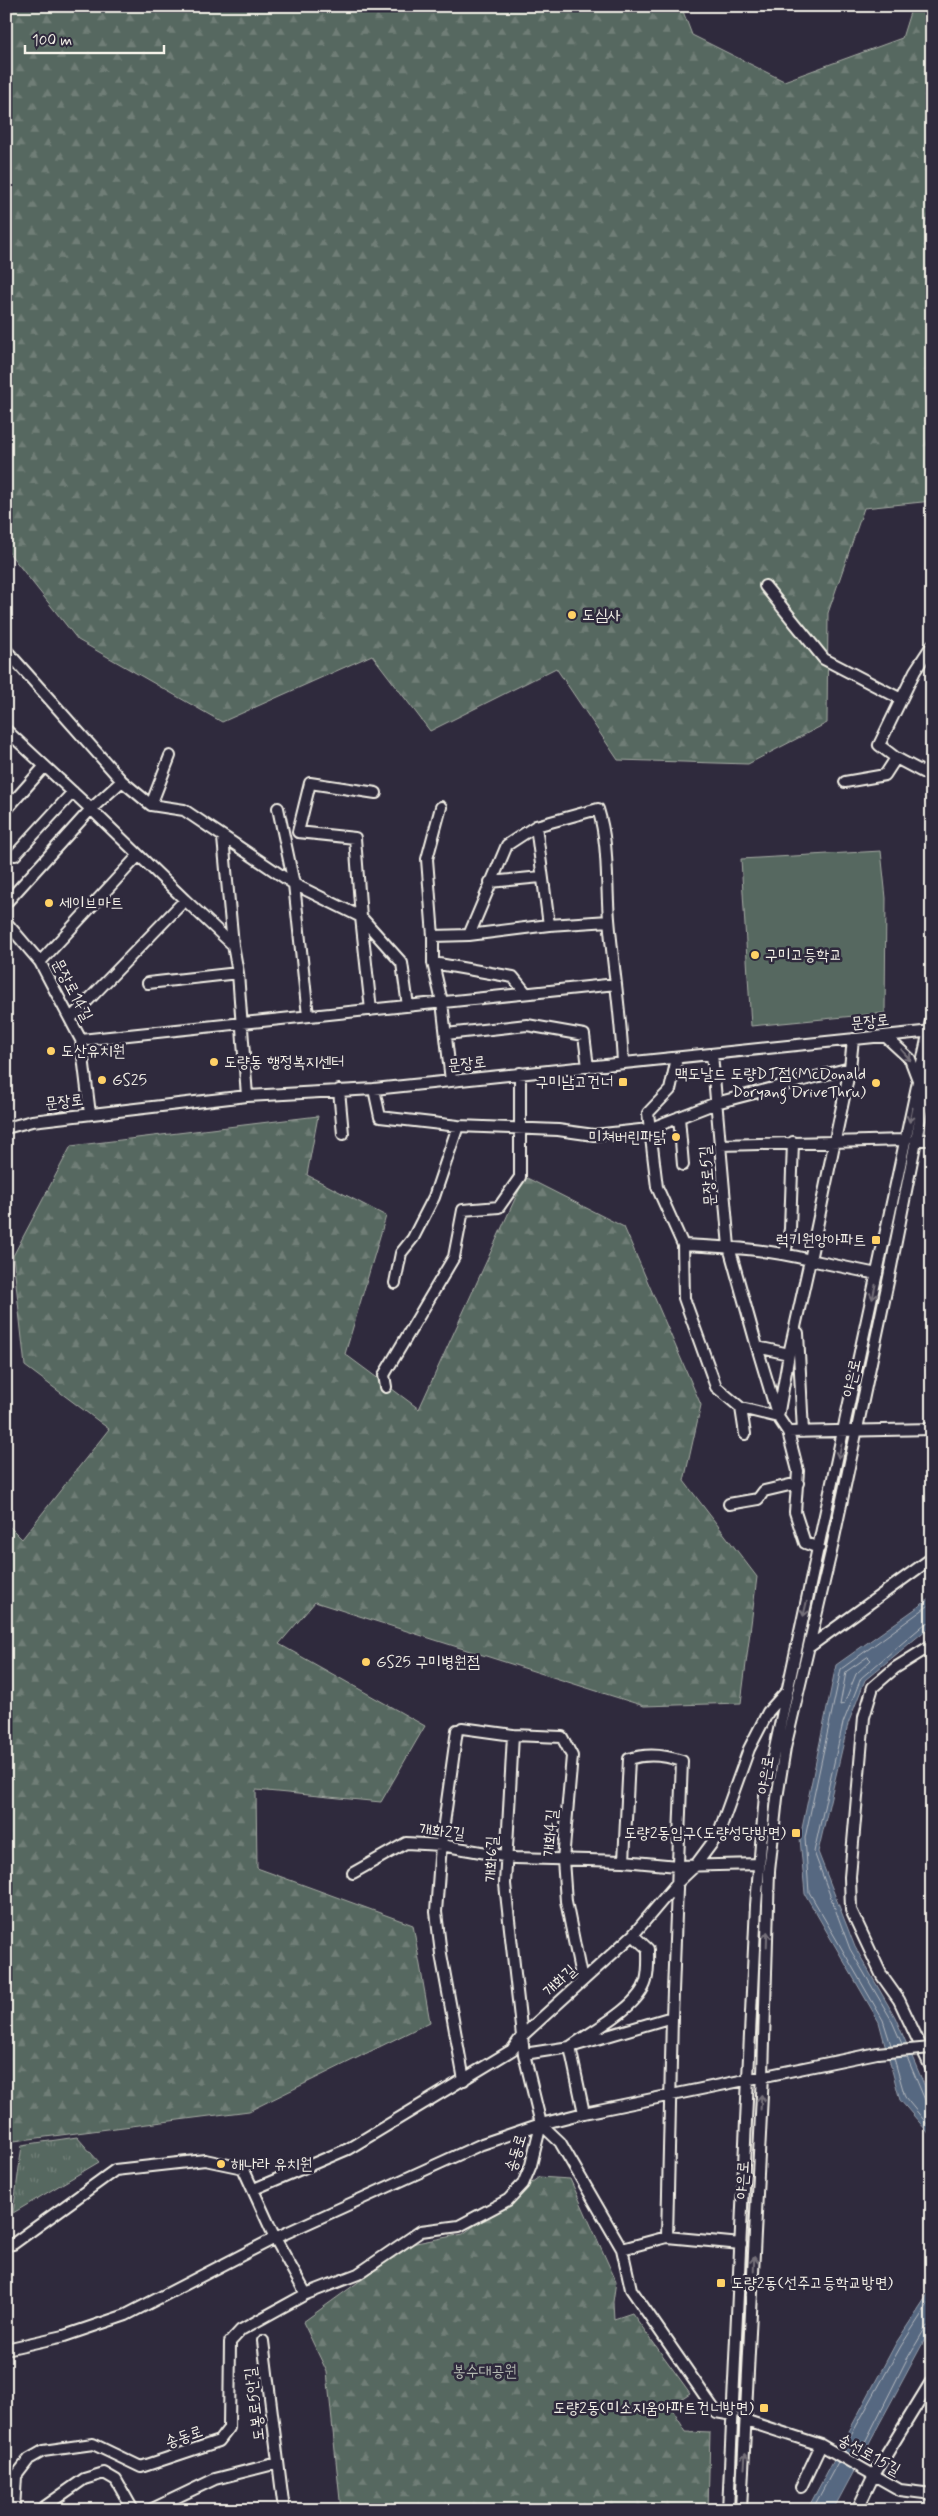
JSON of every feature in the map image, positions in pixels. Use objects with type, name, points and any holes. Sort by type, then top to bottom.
[{"type":"street","points":[[765,586],[824,658],[902,699]]},
{"type":"street","points":[[932,645],[879,745],[896,758],[929,775],[932,762]]},
{"type":"street","points":[[6,650],[122,781],[151,805],[184,810],[294,884],[361,917],[402,963],[408,1006]]},
{"type":"street","points":[[6,730],[44,767],[92,809],[138,856],[233,945]]},
{"type":"street","points":[[151,805],[170,756]]},
{"type":"street","points":[[845,782],[885,775],[896,758]]},
{"type":"street","points":[[6,810],[44,767]]},
{"type":"street","points":[[6,903],[92,809],[122,781]]},
{"type":"street","points":[[298,832],[310,783],[376,793]]},
{"type":"street","points":[[15,855],[73,792]]},
{"type":"street","points":[[441,807],[427,859],[433,936],[433,964],[442,1002],[451,1080]]},
{"type":"street","points":[[278,808],[294,884],[308,1016]]},
{"type":"street","points":[[469,935],[507,845],[536,826],[598,809],[603,827],[609,921],[621,1018],[623,1063]]},
{"type":"street","points":[[536,826],[541,877],[549,925]]},
{"type":"street","points":[[283,828],[298,832],[355,838],[371,1010]]},
{"type":"street","points":[[223,838],[233,945],[238,972],[240,1023],[247,1096]]},
{"type":"street","points":[[40,962],[138,856]]},
{"type":"street","points":[[490,882],[541,877]]},
{"type":"street","points":[[71,1018],[185,900]]},
{"type":"street","points":[[433,936],[469,935],[549,925],[609,921]]},
{"type":"street","name":"문장로14길","points":[[6,922],[40,962],[81,1040],[90,1114]]},
{"type":"street","points":[[433,964],[513,977],[526,994]]},
{"type":"street","points":[[148,983],[238,972]]},
{"type":"street","points":[[81,1040],[616,984]]},
{"type":"street","name":"야은로","points":[[742,2510],[763,2075],[769,1871],[776,1807],[785,1748],[856,1431],[910,1140],[918,1080],[932,1016]]},
{"type":"street","points":[[446,1034],[527,1025],[584,1035],[588,1067]]},
{"type":"street","name":"문장로","points":[[6,1128],[32,1121],[247,1096],[374,1089],[930,1031]]},
{"type":"street","points":[[885,1036],[910,1059],[918,1080]]},
{"type":"street","points":[[677,1058],[670,1090],[648,1112],[657,1187],[683,1245],[684,1298],[716,1387],[741,1408],[778,1417],[789,1354],[836,1141],[850,1068],[853,1039]]},
{"type":"street","name":"문장로5길","points":[[712,1054],[729,1248],[778,1417],[788,1432],[798,1471],[795,1512],[805,1543],[819,1548]]},
{"type":"street","name":"야은로","points":[[728,2510],[759,1864],[766,1795],[786,1692],[819,1548],[877,1274],[932,1059]]},
{"type":"street","points":[[374,1089],[380,1117],[458,1126],[520,1127],[594,1135],[649,1129],[716,1103],[850,1068]]},
{"type":"street","points":[[386,1387],[384,1375],[454,1257],[463,1210],[499,1206],[520,1177],[520,1073]]},
{"type":"street","points":[[339,1090],[344,1134]]},
{"type":"street","points":[[679,1117],[683,1165]]},
{"type":"street","points":[[395,1284],[401,1253],[412,1238],[434,1198],[458,1126]]},
{"type":"street","points":[[720,1145],[932,1140]]},
{"type":"street","points":[[786,1254],[790,1229],[793,1142]]},
{"type":"street","points":[[683,1245],[786,1254],[877,1274]]},
{"type":"street","points":[[797,1324],[803,1432]]},
{"type":"street","points":[[757,1347],[789,1354]]},
{"type":"street","points":[[741,1408],[745,1434]]},
{"type":"street","points":[[788,1432],[932,1429]]},
{"type":"street","points":[[729,1504],[758,1498],[764,1491],[798,1483]]},
{"type":"street","points":[[809,1647],[932,1558]]},
{"type":"street","points":[[932,1645],[895,1668],[873,1688],[864,1717],[850,1878],[851,1910],[882,1976],[899,2000],[932,2070]]},
{"type":"street","name":"개화길","points":[[254,2188],[348,2149],[512,2050],[522,2036],[633,1935],[677,1883],[695,1866],[718,1835],[749,1749],[768,1712],[786,1692]]},
{"type":"street","points":[[464,2080],[441,1954],[436,1912],[441,1845],[459,1729],[513,1735]]},
{"type":"street","name":"개화6길","points":[[513,1735],[505,1884],[522,2036]]},
{"type":"street","name":"개화4길","points":[[513,1735],[562,1737],[572,1756],[563,1860],[566,1901],[582,1981]]},
{"type":"street","points":[[624,1861],[630,1759],[640,1755],[668,1756],[682,1761],[672,2017],[667,2237]]},
{"type":"street","name":"개화2길","points":[[353,1873],[406,1843],[441,1845],[506,1857],[624,1861],[695,1866]]},
{"type":"street","points":[[695,1866],[759,1864]]},
{"type":"street","points":[[570,2047],[633,2003],[641,1993],[646,1981],[648,1949],[633,1935]]},
{"type":"street","points":[[524,2054],[570,2047],[672,2017]]},
{"type":"street","name":"송동로","points":[[14,2510],[16,2476],[29,2459],[43,2451],[93,2444],[141,2467],[219,2441],[229,2428],[230,2342],[241,2330],[306,2294],[358,2274],[422,2231],[459,2226],[508,2200],[523,2184],[531,2165],[541,2124],[524,2054],[522,2036]]},
{"type":"street","points":[[570,2047],[584,2113]]},
{"type":"street","name":"송동로","points":[[6,2349],[64,2336],[126,2315],[275,2238],[482,2144],[541,2124],[763,2075],[877,2053],[931,2048]]},
{"type":"street","points":[[541,2124],[560,2142],[622,2249],[631,2289],[716,2412],[733,2415]]},
{"type":"street","points":[[6,2245],[14,2244],[115,2170],[205,2160],[243,2168],[254,2188],[275,2238],[306,2294]]},
{"type":"street","points":[[622,2249],[667,2237],[741,2244]]},
{"type":"street","name":"도봉로5안길","points":[[263,2341],[284,2510]]},
{"type":"street","points":[[857,2510],[871,2474],[932,2380]]},
{"type":"street","name":"송선로15길","points":[[747,2422],[825,2448],[900,2490],[932,2494]]},
{"type":"street","name":"송선로15길","points":[[801,2487],[825,2448]]},
{"type":"street","points":[[150,2510],[215,2479],[278,2463]]},
{"type":"street","points":[[40,2510],[84,2479],[104,2473],[116,2480],[133,2510]]},
{"type":"green space","points":[[6,6],[681,6],[692,35],[784,81],[902,38],[912,6],[932,6],[932,501],[864,508],[828,613],[827,723],[748,764],[618,760],[556,668],[430,731],[372,655],[222,722],[78,640],[6,549]]},
{"type":"green space","points":[[881,851],[886,898],[885,1013],[751,1026],[741,859]]},
{"type":"green space","points":[[318,1116],[307,1175],[386,1216],[345,1354],[419,1409],[525,1177],[624,1227],[701,1405],[684,1481],[757,1577],[741,1703],[644,1706],[315,1602],[279,1644],[425,1726],[381,1802],[256,1790],[257,1868],[413,1925],[430,2022],[249,2111],[6,2142],[6,1523],[22,1539],[109,1429],[25,1366],[13,1256],[71,1146]]},
{"type":"green space","points":[[77,2137],[99,2162],[13,2213],[22,2145]]},
{"type":"green space","name":"봉수대공원","points":[[539,2177],[570,2179],[616,2281],[613,2302],[614,2319],[632,2313],[690,2393],[670,2406],[686,2432],[710,2433],[708,2510],[341,2510],[327,2372],[303,2322],[411,2244],[463,2234]]},
{"type":"water","points":[[932,1597],[932,1625],[865,1680],[848,1724],[818,1852],[855,1947],[895,2017],[932,2103],[932,2137],[900,2100],[879,2022],[805,1894],[800,1838],[836,1665]]},
{"type":"water","points":[[932,2288],[932,2326],[833,2510],[807,2510],[896,2343]]},
{"type":"place","name":"도심사","points":[[572,615]]},
{"type":"place","name":"세이브마트","points":[[49,903]]},
{"type":"place","name":"구미고등학교","points":[[755,955]]},
{"type":"place","name":"도산유치원","points":[[51,1051]]},
{"type":"place","name":"도량동 행정복지센터","points":[[214,1062]]},
{"type":"place","name":"GS25","points":[[102,1080]]},
{"type":"place","name":"구미남고건너","points":[[623,1082]]},
{"type":"place","name":"맥도날드 도량DT점(McDonald Doryang DriveThru)","points":[[876,1083]]},
{"type":"place","name":"미쳐버린파닭","points":[[676,1137]]},
{"type":"place","name":"럭키원앙아파트","points":[[876,1240]]},
{"type":"place","name":"GS25 구미병원점","points":[[366,1662]]},
{"type":"place","name":"도량2동입구(도량성당방면)","points":[[796,1833]]},
{"type":"place","name":"해나라 유치원","points":[[221,2164]]},
{"type":"place","name":"도량2동(선주고등학교방면)","points":[[721,2283]]},
{"type":"place","name":"도량2동(미소지움아파트건너방면)","points":[[764,2408]]}]
